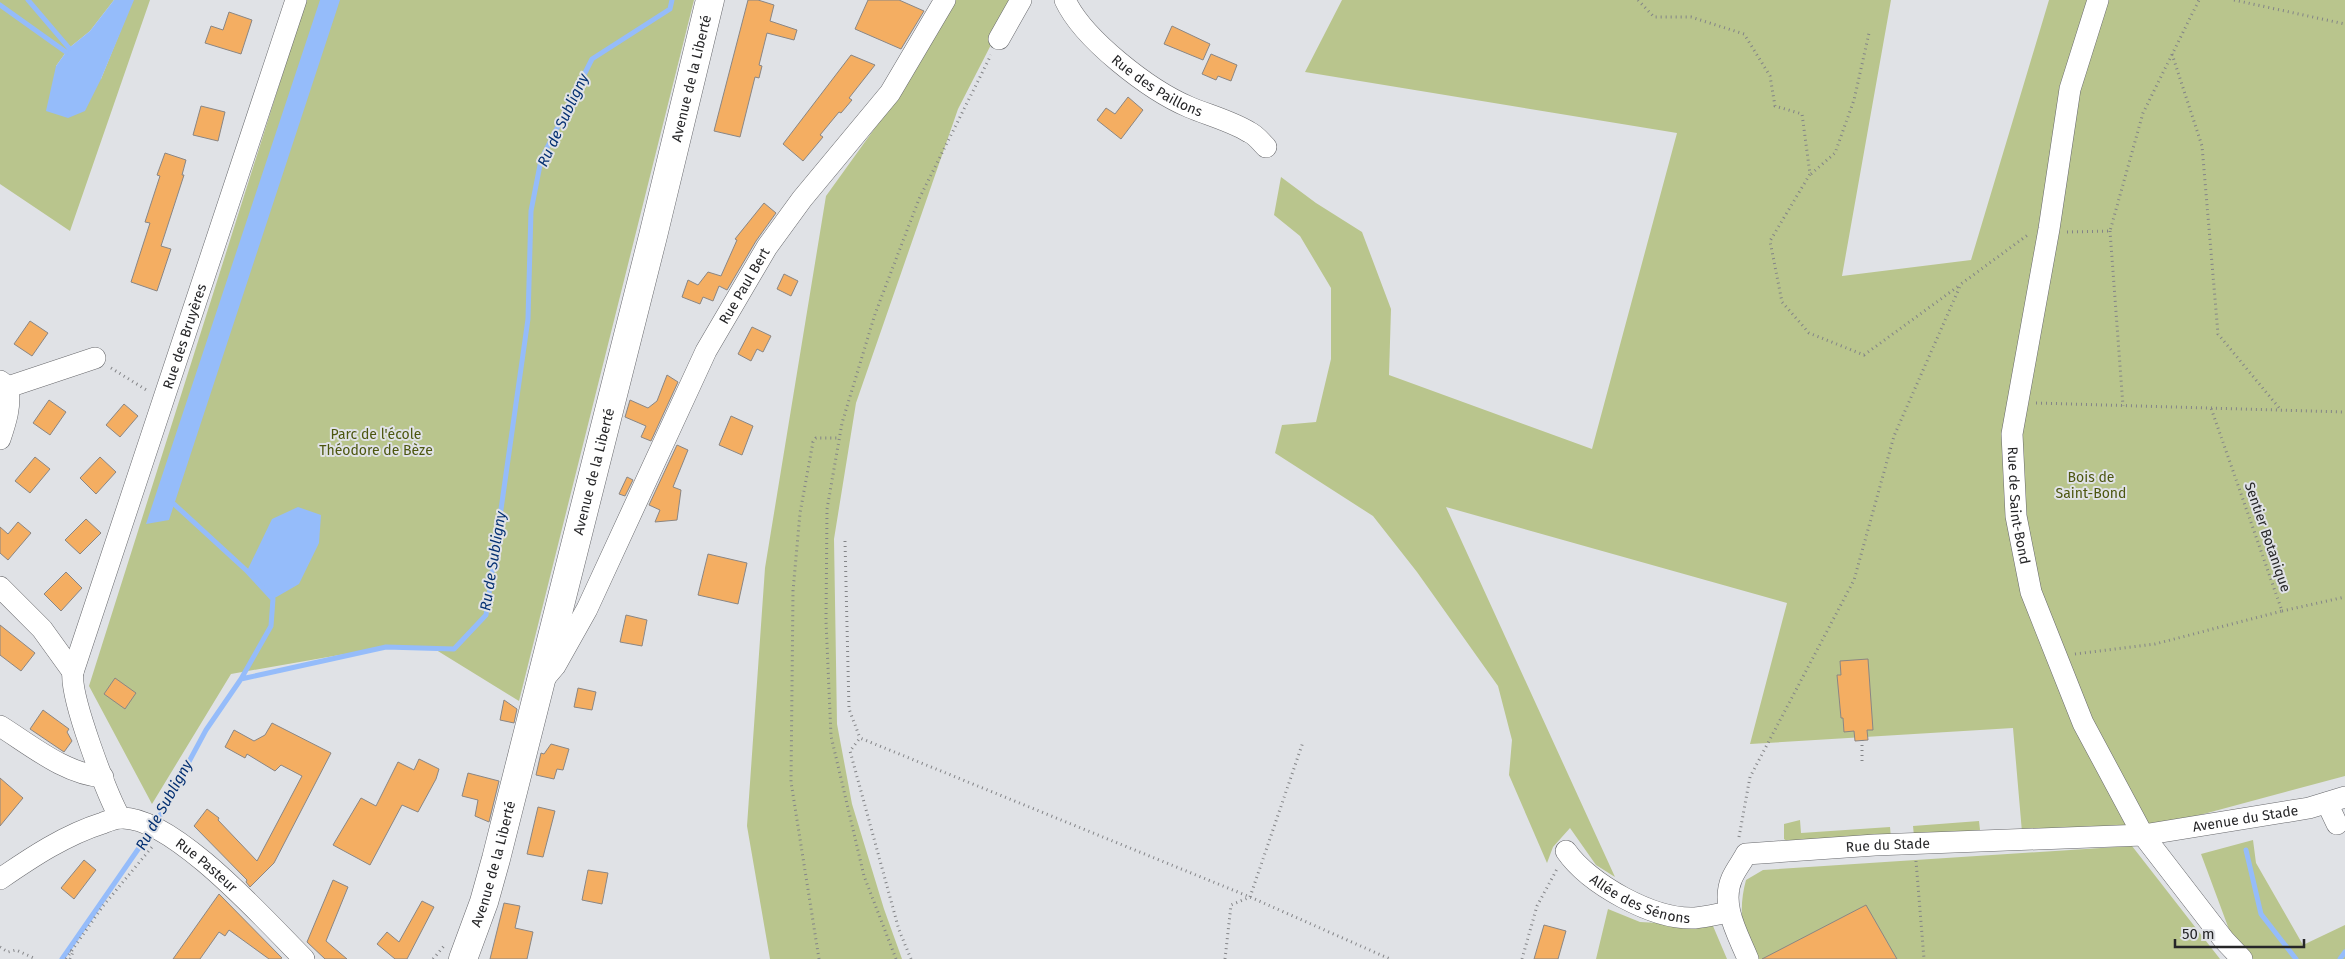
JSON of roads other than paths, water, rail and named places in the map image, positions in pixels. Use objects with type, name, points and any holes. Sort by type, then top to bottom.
[{"type":"main road","name":"Avenue de la Liberté","points":[[467,950],[496,859],[653,236],[710,0]]},
{"type":"street","name":"Rue des Bruyères","points":[[73,672],[296,0]]},
{"type":"street","name":"Rue Paul Bert","points":[[540,683],[555,666],[592,599],[706,351],[767,247],[802,199],[890,93],[945,0]]},
{"type":"street","points":[[999,39],[1021,0]]},
{"type":"street","name":"Rue des Paillons","points":[[1065,0],[1079,24],[1097,42],[1151,85],[1186,106],[1250,132],[1266,147]]},
{"type":"street","name":"Rue de Saint-Bond","points":[[2093,4],[2070,89],[2049,229],[2012,434],[2016,516],[2031,592],[2083,724],[2143,835],[2224,940],[2242,959]]},
{"type":"street","points":[[0,439],[9,411],[4,384],[95,358]]},
{"type":"street","points":[[0,587],[42,629],[73,672],[73,691],[111,801],[129,819]]},
{"type":"street","points":[[562,592],[592,599]]},
{"type":"street","points":[[0,726],[73,771],[87,776],[102,777]]},
{"type":"street","points":[[2336,800],[2337,824]]},
{"type":"street","name":"Avenue du Stade","points":[[2143,835],[2309,808],[2336,800]]},
{"type":"street","points":[[0,879],[78,831],[129,819]]},
{"type":"street","name":"Rue Pasteur","points":[[129,819],[162,832],[196,854],[304,959]]},
{"type":"street","name":"Rue du Stade","points":[[1748,959],[1729,912],[1732,879],[1746,854],[1882,845],[2143,835]]},
{"type":"street","name":"Allée des Sénons","points":[[1566,850],[1575,863],[1602,886],[1640,905],[1666,913],[1694,918],[1729,912]]},
{"type":"water","points":[[114,0],[134,0],[101,79],[85,111],[68,118],[46,111],[56,66],[69,48],[90,31]]},
{"type":"water","points":[[320,0],[340,0],[169,520],[146,524]]},
{"type":"water","points":[[298,507],[321,515],[319,543],[299,584],[273,599],[247,571],[272,519]]},
{"type":"waterway","points":[[28,0],[69,48]]},
{"type":"waterway","name":"Ru de Subligny","points":[[156,823],[206,730],[241,679],[386,647],[454,649],[486,615],[528,319],[531,211],[541,160],[592,59],[670,9],[672,0]]},
{"type":"waterway","points":[[0,5],[66,52]]},
{"type":"waterway","points":[[174,504],[247,571],[273,599],[271,626],[241,679]]},
{"type":"waterway","name":"Ru de Subligny","points":[[62,959],[150,832]]},
{"type":"waterway","points":[[2246,850],[2261,914],[2296,959]]},
{"type":"waterway","points":[[2340,959],[2345,952]]},
{"type":"park label","name":"Parc de l'école Théodore de Bèze","points":[[376,442]]},
{"type":"park label","name":"Bois de Saint-Bond","points":[[2091,486]]}]
